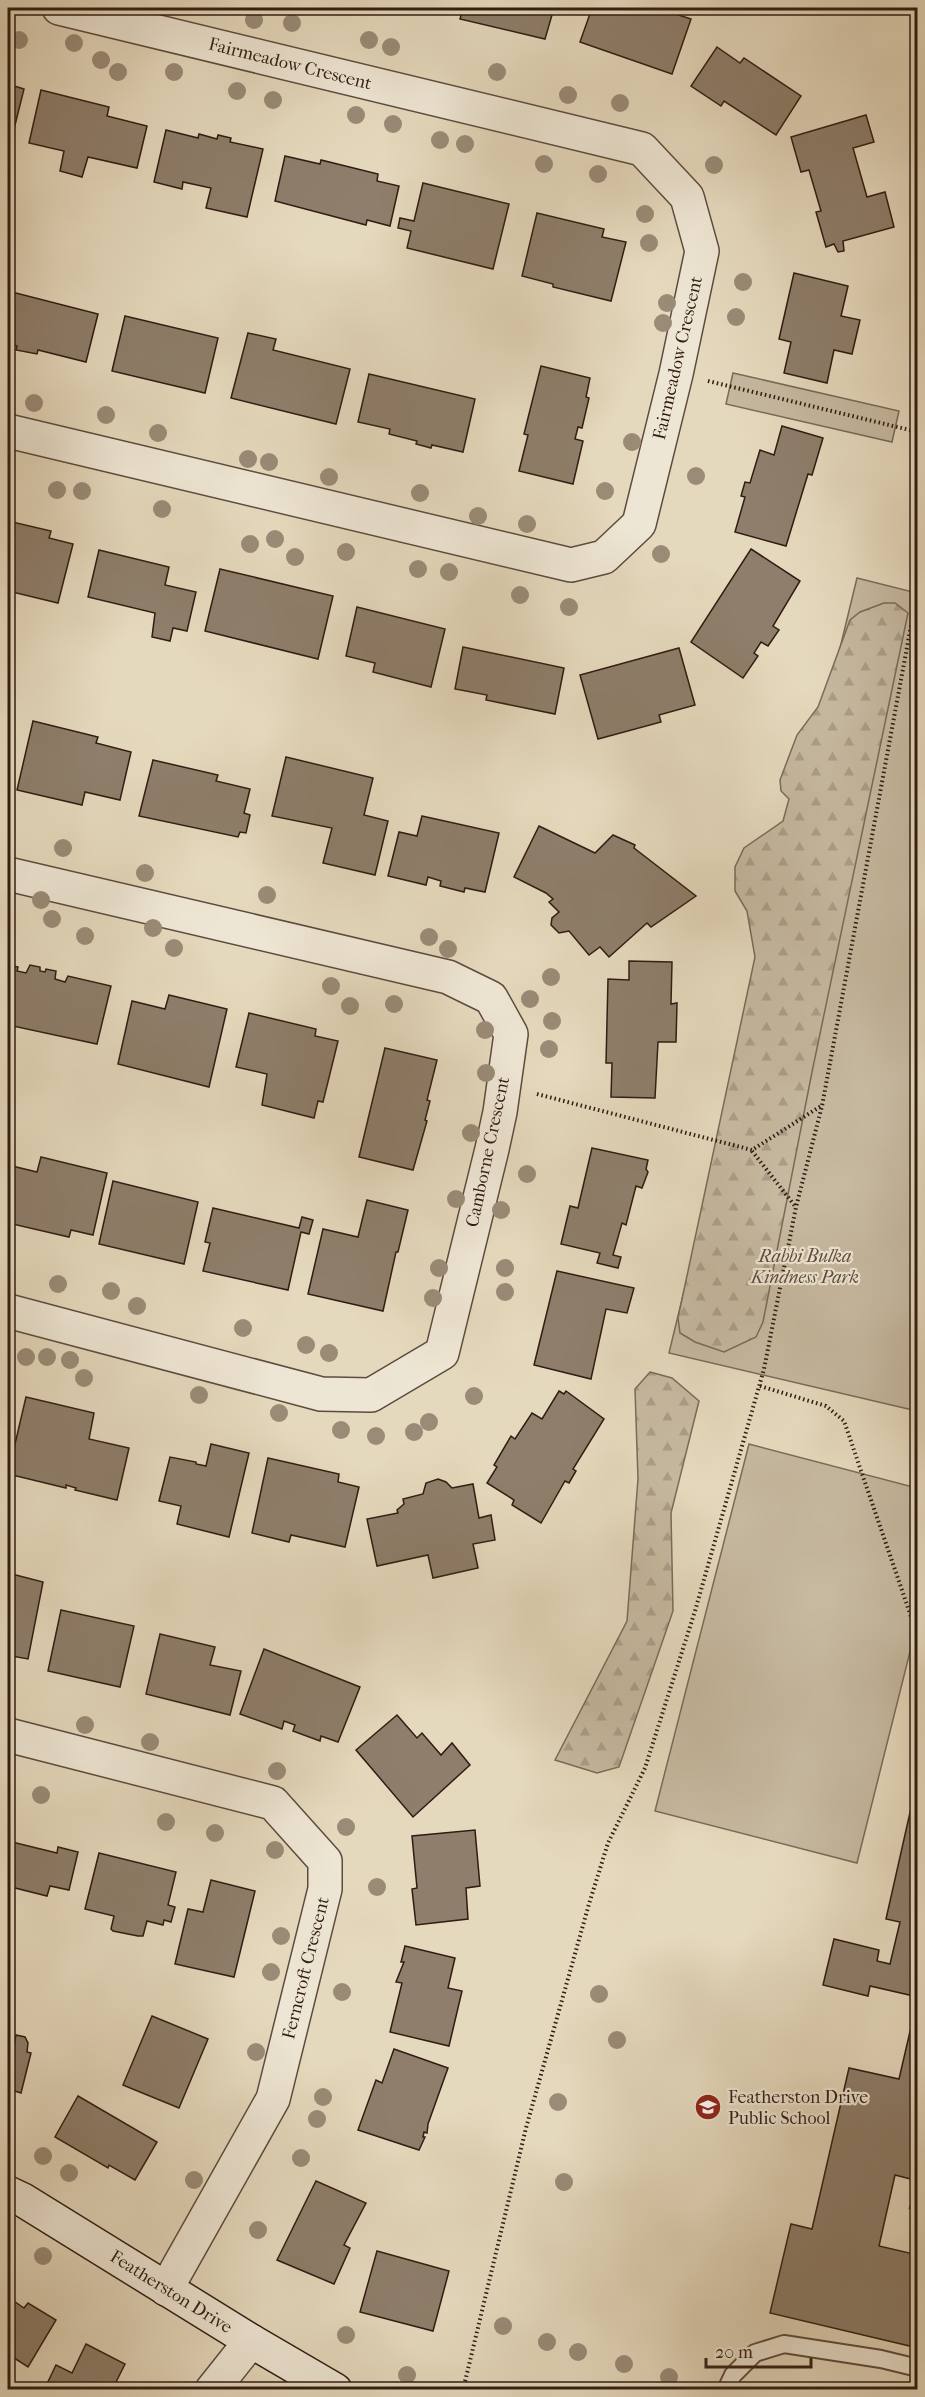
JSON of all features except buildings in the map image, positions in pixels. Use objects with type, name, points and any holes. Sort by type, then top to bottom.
[{"type":"street","name":"Fairmeadow Crescent","points":[[8,432],[571,566],[604,557],[639,524],[676,374],[702,251],[687,197],[642,149],[59,8]]},
{"type":"street","name":"Camborne Crescent","points":[[8,874],[448,977],[491,998],[511,1034],[500,1112],[492,1149],[442,1353],[371,1395],[321,1394],[8,1311]]},
{"type":"street","name":"Ferncroft Crescent","points":[[8,1735],[273,1803],[325,1861],[325,1889],[273,2099],[166,2289]]},
{"type":"street","name":"Featherston Drive","points":[[8,2193],[335,2390]]},
{"type":"street","points":[[212,2390],[251,2341]]},
{"type":"lane","points":[[726,2390],[733,2375],[754,2353],[784,2344],[881,2359],[918,2368]]},
{"type":"path","points":[[676,374],[918,432]]},
{"type":"path","points":[[463,2390],[526,2128],[589,1904],[608,1843],[645,1768],[695,1611],[760,1386],[796,1207],[822,1106],[918,588]]},
{"type":"path","points":[[502,1085],[752,1150],[796,1207]]},
{"type":"path","points":[[752,1150],[822,1106]]},
{"type":"path","points":[[760,1386],[826,1406],[844,1420],[918,1636]]},
{"type":"path","points":[[909,2207],[918,2209]]},
{"type":"green space","points":[[733,373],[899,411],[892,442],[726,404]]},
{"type":"green space","name":"Rabbi Bulka Kindness Park","points":[[857,578],[917,593],[917,1411],[669,1353]]},
{"type":"green space","points":[[884,603],[895,603],[908,613],[812,1072],[763,1322],[756,1337],[724,1352],[695,1342],[680,1333],[678,1318],[755,957],[747,911],[735,891],[735,867],[744,848],[783,821],[789,799],[781,791],[780,780],[797,735],[818,707],[850,620],[860,612]]},
{"type":"green space","points":[[650,1372],[672,1378],[699,1401],[671,1513],[673,1611],[619,1767],[597,1773],[555,1760],[627,1621],[638,1479],[635,1389]]},
{"type":"green space","points":[[749,1444],[917,1488],[917,1624],[857,1863],[655,1811]]},
{"type":"place","name":"Featherston Drive Public School","points":[[708,2107]]}]
